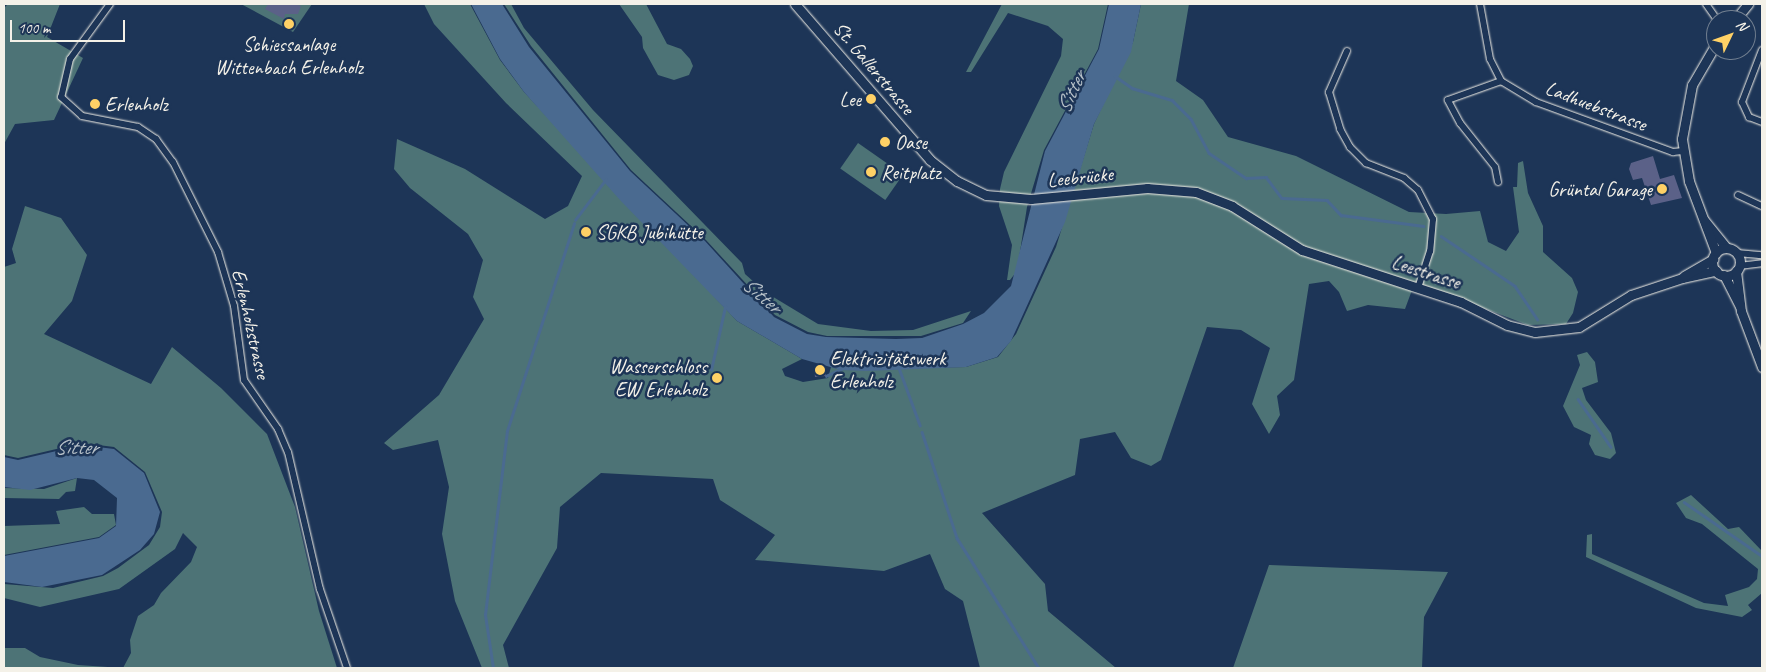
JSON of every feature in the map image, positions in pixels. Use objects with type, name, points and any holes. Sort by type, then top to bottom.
[{"type":"street","name":"Erlenholzstrasse","points":[[110,4],[70,59],[61,97],[82,116],[138,127],[156,139],[172,162],[218,252],[234,306],[244,380],[278,429],[288,452],[320,589],[347,668]]},
{"type":"street","name":"St. Gallerstrasse","points":[[795,4],[930,160],[967,187],[1003,198]]},
{"type":"street","points":[[1480,4],[1490,59],[1501,81],[1453,95],[1448,100],[1460,123],[1495,167],[1498,182]]},
{"type":"street","points":[[1762,50],[1742,102],[1749,117],[1762,122]]},
{"type":"street","points":[[1346,51],[1330,92],[1343,136],[1366,163],[1404,178],[1418,190],[1433,219],[1430,251],[1418,287]]},
{"type":"street","points":[[1707,60],[1692,85],[1683,124],[1683,151],[1720,273],[1740,306],[1762,367]]},
{"type":"street","name":"Ladhuebstrasse","points":[[1501,81],[1536,102],[1673,152],[1683,151]]},
{"type":"street","name":"Leebrücke","points":[[1003,198],[1160,188]]},
{"type":"street","name":"Leestrasse","points":[[1160,188],[1213,197],[1302,250],[1418,287],[1522,330],[1552,333],[1587,324],[1631,295],[1682,278],[1738,269]]},
{"type":"street","points":[[1738,195],[1762,206]]},
{"type":"street","points":[[1704,220],[1728,248],[1737,253],[1762,256]]},
{"type":"street","name":"Leestrasse","points":[[1682,278],[1728,248]]},
{"type":"street","points":[[1737,253],[1740,306]]},
{"type":"street","points":[[1738,269],[1762,263]]},
{"type":"green space","points":[[8,4],[60,4],[47,37],[83,58],[54,120],[15,124],[4,144],[4,8]]},
{"type":"green space","name":"Schiessanlage Wittenbach Erlenholz","points":[[241,4],[312,4],[293,32]]},
{"type":"green space","points":[[424,4],[470,4],[500,60],[524,92],[737,321],[802,359],[782,369],[785,376],[803,382],[828,378],[831,367],[841,370],[966,367],[998,357],[1016,334],[1056,247],[1094,124],[1133,42],[1141,4],[1189,4],[1176,81],[1203,100],[1228,137],[1296,156],[1409,212],[1446,214],[1480,211],[1488,242],[1506,251],[1519,232],[1513,187],[1517,187],[1518,163],[1523,161],[1528,193],[1543,226],[1543,252],[1572,278],[1578,292],[1573,313],[1566,324],[1528,325],[1415,282],[1405,309],[1368,305],[1347,311],[1339,292],[1329,281],[1309,284],[1294,380],[1277,396],[1280,415],[1269,434],[1252,404],[1270,348],[1241,330],[1207,327],[1161,460],[1151,466],[1131,458],[1115,432],[1080,439],[1075,475],[982,513],[1045,584],[1048,611],[1116,668],[980,668],[963,601],[945,589],[930,554],[884,571],[755,560],[775,535],[720,500],[713,479],[601,473],[560,507],[557,548],[503,645],[509,668],[482,668],[455,601],[442,534],[449,487],[438,440],[393,450],[384,443],[439,395],[484,319],[473,297],[483,260],[468,234],[410,188],[394,169],[397,139],[465,169],[545,219],[568,206],[582,176],[506,103],[434,24]]},
{"type":"green space","points":[[504,4],[511,4],[524,28],[593,110],[742,263],[745,274],[765,292],[818,324],[871,331],[913,330],[971,311],[963,323],[921,336],[827,336],[808,332],[775,315],[706,240],[631,170],[531,46]]},
{"type":"green space","points":[[619,4],[646,4],[667,44],[681,49],[690,59],[693,66],[689,75],[674,80],[658,75],[643,48],[642,37]]},
{"type":"green space","points":[[1002,4],[1108,4],[1098,49],[1044,150],[1027,207],[1017,271],[1010,280],[1007,280],[1012,245],[999,206],[1000,189],[1004,172],[1061,56],[1063,39],[1048,26],[1008,13],[971,72],[966,72]]},
{"type":"green space","name":"Reitplatz","points":[[858,143],[903,175],[885,200],[840,168]]},
{"type":"green space","points":[[25,206],[61,218],[87,255],[72,301],[44,334],[151,384],[172,347],[221,388],[267,434],[295,507],[319,611],[337,668],[123,668],[131,653],[130,640],[138,616],[154,605],[161,593],[191,562],[197,547],[183,533],[175,549],[119,589],[40,607],[4,598],[4,584],[53,588],[103,576],[118,568],[149,545],[160,527],[162,512],[145,472],[114,447],[82,443],[18,458],[4,455],[4,267],[16,263],[12,249]]},
{"type":"green space","points":[[1587,352],[1595,362],[1598,382],[1582,388],[1586,400],[1611,433],[1616,453],[1610,459],[1595,455],[1589,444],[1591,435],[1574,427],[1563,406],[1580,365],[1577,355]]},
{"type":"green space","points":[[77,478],[75,491],[66,492],[59,499],[4,498],[4,488],[44,489]]},
{"type":"green space","points":[[1691,495],[1728,529],[1739,527],[1762,551],[1762,593],[1748,605],[1752,610],[1742,617],[1696,608],[1586,557],[1587,535],[1592,534],[1592,554],[1704,603],[1728,606],[1725,595],[1749,587],[1757,579],[1758,569],[1702,524],[1686,518],[1676,503]]},
{"type":"green space","points":[[84,507],[92,514],[114,514],[116,525],[99,537],[4,555],[4,526],[60,524],[56,511]]},
{"type":"green space","points":[[1269,565],[1448,572],[1424,617],[1422,668],[1233,668]]},
{"type":"green space","points":[[4,648],[25,648],[40,657],[78,665],[123,668],[4,668]]},
{"type":"water","points":[[471,4],[502,4],[529,47],[630,171],[705,241],[774,317],[807,334],[826,337],[896,339],[922,338],[963,324],[984,313],[1011,286],[1045,151],[1099,49],[1109,4],[1141,4],[1131,52],[1094,124],[1065,222],[1011,341],[997,357],[966,367],[866,371],[841,370],[802,359],[737,321],[620,200],[524,92],[500,59]]},
{"type":"water","name":"Sitter","points":[[82,445],[114,449],[144,473],[160,512],[154,534],[140,550],[102,575],[42,587],[4,582],[4,556],[99,538],[116,526],[117,498],[94,480],[77,478],[30,490],[4,487],[4,457],[18,460]]},
{"type":"building","points":[[268,4],[295,4],[301,6],[298,14],[285,14],[284,19],[265,9]]},
{"type":"building","name":"Grüntal Garage","points":[[1653,156],[1660,179],[1674,175],[1682,198],[1651,205],[1642,178],[1633,180],[1629,169],[1631,163]]},
{"type":"building","name":"Elektrizitätswerk Erlenholz","points":[[825,365],[826,376],[815,377],[814,366]]},
{"type":"waterway","points":[[1115,76],[1132,88],[1172,100],[1191,119],[1209,153],[1246,178],[1266,177],[1282,198],[1327,200],[1341,215],[1423,226]]},
{"type":"waterway","points":[[575,220],[606,179]]},
{"type":"waterway","points":[[493,668],[485,615],[507,431],[574,224]]},
{"type":"waterway","points":[[1441,236],[1515,286],[1537,319]]},
{"type":"waterway","points":[[711,370],[725,307]]},
{"type":"waterway","points":[[899,368],[920,425]]},
{"type":"waterway","points":[[826,376],[841,369]]},
{"type":"waterway","points":[[1578,399],[1611,447]]},
{"type":"waterway","points":[[922,432],[957,538],[1039,668]]},
{"type":"waterway","points":[[1684,502],[1762,556]]},
{"type":"place","name":"Schiessanlage Wittenbach Erlenholz","points":[[289,24]]},
{"type":"place","name":"Lee","points":[[871,99]]},
{"type":"place","name":"Erlenholz","points":[[95,104]]},
{"type":"place","name":"Oase","points":[[885,142]]},
{"type":"place","name":"Reitplatz","points":[[871,172]]},
{"type":"place","name":"Grüntal Garage","points":[[1662,189]]},
{"type":"place","name":"SGKB Jubihütte","points":[[586,232]]},
{"type":"place","name":"Elektrizitätswerk Erlenholz","points":[[820,370]]},
{"type":"place","name":"Wasserschloss EW Erlenholz","points":[[717,378]]}]
